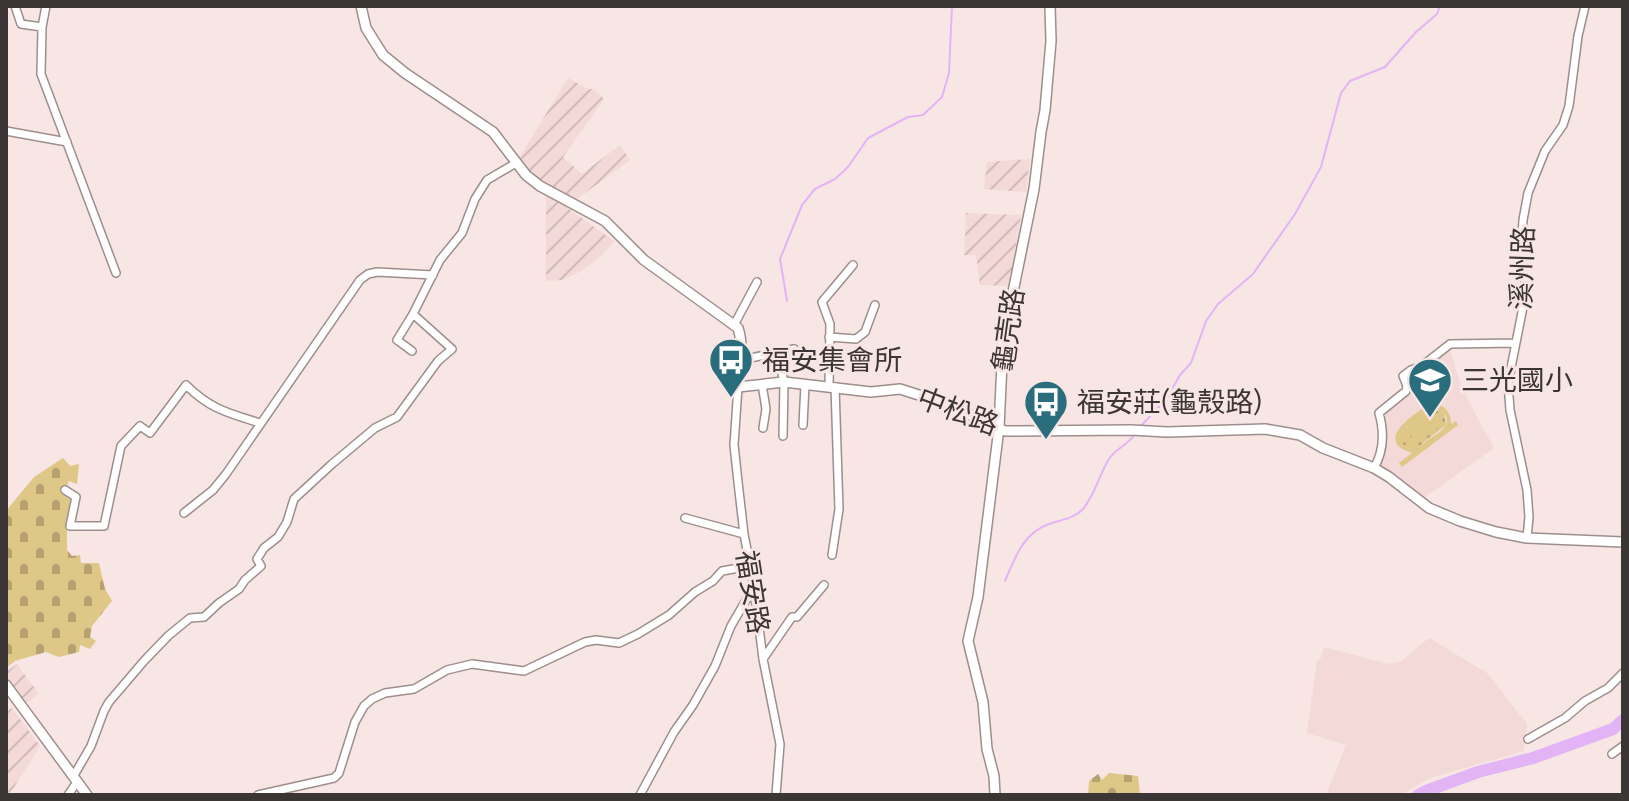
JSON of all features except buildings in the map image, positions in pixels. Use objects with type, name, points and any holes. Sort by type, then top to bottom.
[{"type":"street","points":[[15,6],[21,24],[42,27]]},
{"type":"street","points":[[46,6],[42,27],[41,74],[116,273]]},
{"type":"street","points":[[361,6],[366,28],[383,55],[493,132],[526,175],[540,186],[605,221],[644,260],[738,328],[741,334],[738,387]]},
{"type":"street","name":"龜壳路","points":[[995,795],[983,702],[968,641],[978,597],[999,428],[1003,341],[1034,189],[1045,110],[1051,41],[1050,6]]},
{"type":"street","name":"溪州路","points":[[1527,538],[1527,490],[1510,410],[1508,383],[1527,287],[1520,267],[1523,220],[1528,193],[1545,151],[1563,125],[1569,106],[1585,6]]},
{"type":"street","points":[[6,131],[67,142]]},
{"type":"street","points":[[412,351],[397,340],[440,260],[462,233],[475,199],[487,180],[516,163]]},
{"type":"street","points":[[832,555],[839,509],[830,324],[822,302],[853,265]]},
{"type":"street","points":[[184,513],[213,490],[360,280],[377,272],[433,275]]},
{"type":"street","points":[[734,325],[757,282]]},
{"type":"street","points":[[829,337],[856,339],[865,332],[875,305]]},
{"type":"street","points":[[68,795],[109,702],[144,661],[190,618],[204,617],[239,589],[261,566],[257,559],[264,548],[278,537],[287,522],[294,499],[375,428],[397,417],[438,361],[452,349],[413,314]]},
{"type":"street","points":[[1374,468],[1383,439],[1379,413],[1406,391],[1403,376],[1422,366],[1450,344],[1516,343]]},
{"type":"street","points":[[741,360],[794,349]]},
{"type":"street","points":[[777,352],[784,382],[783,436]]},
{"type":"street","name":"中松路","points":[[738,387],[784,382],[871,392],[900,389],[947,404],[1005,431],[1265,429],[1300,435],[1323,448],[1374,468],[1429,508],[1484,528],[1527,538],[1623,542]]},
{"type":"street","points":[[762,384],[766,409],[763,428]]},
{"type":"street","points":[[65,490],[76,497],[70,526],[104,526],[121,446],[140,426],[150,433],[186,385],[201,400],[216,408],[260,423]]},
{"type":"street","points":[[803,425],[805,385]]},
{"type":"street","name":"福安路","points":[[738,387],[734,445],[763,659],[780,744],[776,795]]},
{"type":"street","points":[[685,518],[744,534]]},
{"type":"street","points":[[258,795],[334,778],[339,773],[355,722],[372,699],[385,693],[414,689],[447,670],[472,664],[524,671],[585,642],[619,643],[669,615],[722,571],[750,566]]},
{"type":"street","points":[[763,659],[792,617],[797,617],[824,585]]},
{"type":"street","points":[[640,795],[715,666],[731,626],[754,587]]},
{"type":"street","points":[[1528,739],[1565,718],[1585,701],[1608,688],[1623,673]]},
{"type":"street","points":[[6,685],[87,795]]},
{"type":"street","points":[[1612,754],[1623,746]]},
{"type":"shaded area","points":[[568,78],[595,90],[604,99],[563,157],[582,174],[620,145],[630,160],[566,207],[614,241],[583,270],[563,280],[546,281],[546,184],[534,178],[519,158]]},
{"type":"shaded area","points":[[1030,159],[1026,192],[984,189],[987,162]]},
{"type":"shaded area","points":[[966,213],[1021,215],[1009,286],[980,285],[976,255],[964,255]]},
{"type":"shaded area","name":"三光國小","points":[[1449,344],[1458,377],[1494,448],[1418,502],[1372,467],[1379,458],[1382,415],[1414,389],[1420,368]]},
{"type":"shaded area","points":[[1429,638],[1487,673],[1527,724],[1524,751],[1430,778],[1401,795],[1326,795],[1346,745],[1307,733],[1317,660],[1321,658],[1324,647],[1388,664],[1400,662]]},
{"type":"shaded area","points":[[17,664],[39,694],[24,705],[6,680],[6,672]]},
{"type":"shaded area","points":[[12,708],[40,746],[9,795],[6,795],[6,712]]},
{"type":"green space","points":[[1430,404],[1442,406],[1450,415],[1451,424],[1456,421],[1458,425],[1402,467],[1399,463],[1412,453],[1401,448],[1396,442],[1396,435],[1407,421]],"holes":[[[1432,409],[1441,411],[1445,416],[1445,427],[1418,447],[1407,447],[1400,438],[1403,430]]]},
{"type":"green space","points":[[1431,409],[1444,413],[1446,425],[1415,449],[1406,448],[1400,441],[1401,432]]},
{"type":"green space","points":[[1432,410],[1443,424],[1417,444],[1406,430]]},
{"type":"green space","points":[[63,458],[70,466],[79,464],[77,484],[69,481],[64,495],[71,500],[67,550],[72,556],[80,555],[81,563],[99,563],[105,589],[112,601],[92,626],[90,637],[96,641],[90,649],[80,645],[79,652],[59,657],[46,652],[15,661],[6,668],[6,511],[34,477]]},
{"type":"green space","points":[[1109,773],[1138,776],[1140,795],[1088,795],[1089,781],[1098,774],[1102,780]]},
{"type":"waterway","points":[[787,301],[780,259],[802,205],[815,189],[835,179],[848,167],[868,138],[908,117],[923,115],[942,97],[949,73],[952,6]]},
{"type":"waterway","points":[[1139,428],[1167,398],[1191,363],[1206,321],[1218,304],[1253,274],[1295,214],[1321,167],[1341,93],[1350,81],[1385,67],[1437,14],[1440,6]]},
{"type":"waterway","points":[[1005,581],[1026,540],[1040,528],[1071,517],[1083,509],[1109,459],[1135,434]]},
{"type":"waterway","points":[[1418,795],[1478,772],[1533,758],[1613,729],[1623,720]]},
{"type":"place","name":"福安集會所","points":[[731,399]]},
{"type":"place","name":"三光國小","points":[[1430,419]]},
{"type":"place","name":"福安莊(龜殼路)","points":[[1046,441]]}]
